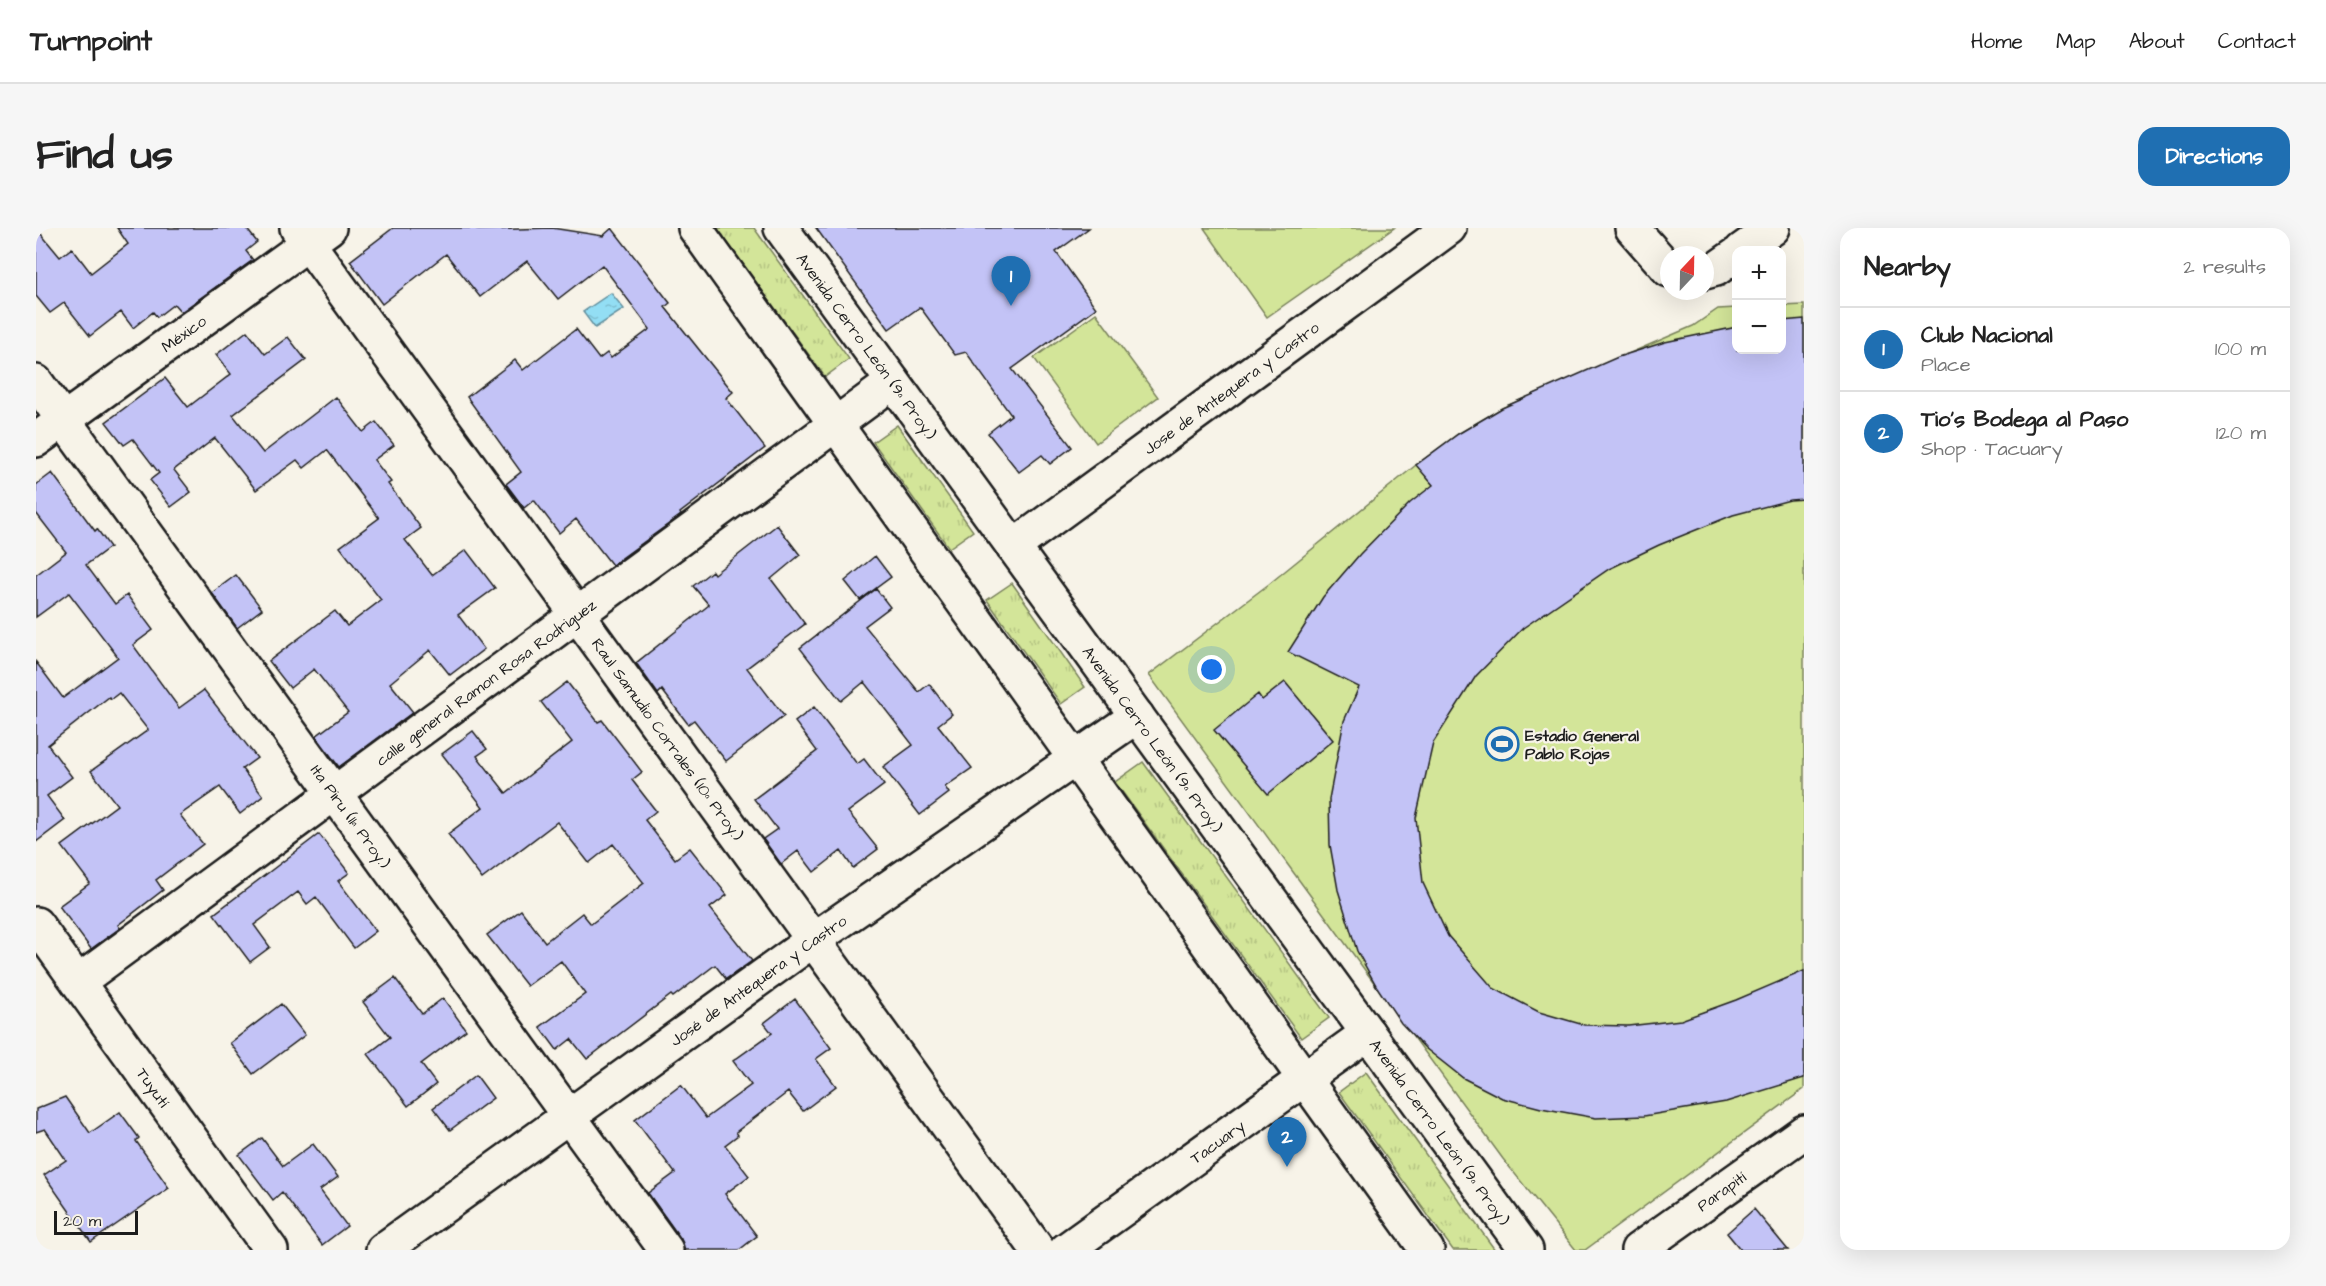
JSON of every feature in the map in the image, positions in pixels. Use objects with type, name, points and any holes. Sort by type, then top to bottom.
[{"type":"street","points":[[695,228],[1427,1250]]},
{"type":"street","name":"Avenida Cerro León (9ª Proy.)","points":[[781,228],[1526,1250]]},
{"type":"street","name":"Jose de Antequera y Castro","points":[[1013,547],[1449,228]]},
{"type":"street","points":[[1632,228],[1660,260]]},
{"type":"street","points":[[1748,246],[1773,228]]},
{"type":"street","name":"México","points":[[36,440],[311,233]]},
{"type":"street","name":"Raul Samudio Corrales (10ª Proy.)","points":[[311,233],[578,615],[1038,1250]]},
{"type":"street","points":[[1714,270],[1732,258]]},
{"type":"street","name":"Ita Piru (11ª Proy.)","points":[[36,382],[666,1250]]},
{"type":"street","name":"calle general Ramon Rosa Rodriguez","points":[[78,982],[893,382]]},
{"type":"street","name":"José de Antequera y Castro","points":[[383,1250],[813,940],[1137,716]]},
{"type":"street","name":"Tuyutí","points":[[36,924],[272,1250]]},
{"type":"street","name":"Tacuary","points":[[1066,1250],[1368,1033]]},
{"type":"street","name":"Parapití","points":[[1638,1250],[1804,1132]]},
{"type":"green space","points":[[717,228],[754,228],[849,359],[825,377]]},
{"type":"green space","points":[[1204,228],[1394,228],[1267,317]]},
{"type":"green space","name":"Estadio General Pablo Rojas","points":[[1804,305],[1804,1089],[1585,1250],[1576,1250],[1503,1159],[1149,675],[1269,584],[1416,465],[1458,434],[1502,408],[1693,326],[1718,309],[1732,308],[1732,354],[1786,354],[1786,306]]},
{"type":"green space","points":[[1096,313],[1158,397],[1096,443],[1034,358]]},
{"type":"green space","points":[[897,425],[973,531],[949,548],[873,442]]},
{"type":"green space","points":[[1012,583],[1085,687],[1061,704],[987,600]]},
{"type":"green space","points":[[1143,762],[1329,1018],[1301,1038],[1115,782]]},
{"type":"green space","points":[[1366,1072],[1495,1250],[1453,1250],[1339,1092]]},
{"type":"water","points":[[611,293],[624,309],[595,328],[583,312]]},
{"type":"building","points":[[36,228],[60,257],[72,248],[91,273],[128,244],[117,228],[246,228],[257,242],[246,251],[253,260],[181,312],[174,304],[157,317],[153,312],[133,328],[121,312],[90,336],[64,303],[50,313],[36,296]]},
{"type":"building","points":[[393,228],[476,228],[478,230],[552,228],[603,236],[612,228],[670,303],[665,307],[733,392],[726,398],[765,448],[680,513],[681,515],[612,565],[576,519],[559,533],[534,500],[524,508],[506,484],[521,472],[467,397],[515,360],[523,370],[576,329],[599,359],[607,353],[611,358],[650,329],[602,265],[558,299],[527,261],[480,297],[446,254],[382,304],[350,261]]},
{"type":"building","points":[[816,228],[1089,228],[1056,252],[1096,308],[1012,369],[1072,447],[1050,464],[1042,455],[1019,472],[988,433],[1011,415],[966,352],[955,355],[920,307],[889,329]]},
{"type":"building","points":[[1804,319],[1804,499],[1790,500],[1733,515],[1659,545],[1609,569],[1523,628],[1476,676],[1433,743],[1416,818],[1423,883],[1448,936],[1493,988],[1539,1012],[1584,1025],[1628,1026],[1681,1020],[1804,971],[1804,1078],[1726,1102],[1644,1116],[1596,1118],[1502,1098],[1463,1078],[1425,1048],[1401,1023],[1357,951],[1338,890],[1330,845],[1329,799],[1344,721],[1359,687],[1288,652],[1323,597],[1360,554],[1410,503],[1433,485],[1416,465],[1458,434],[1502,408],[1618,357],[1665,342],[1732,328],[1732,354],[1786,354],[1786,321]]},
{"type":"building","points":[[247,331],[265,354],[288,337],[306,360],[233,415],[263,453],[336,397],[363,432],[376,422],[394,445],[374,460],[391,482],[388,484],[421,528],[405,540],[432,575],[466,550],[495,588],[458,615],[484,649],[450,675],[430,650],[390,683],[413,712],[339,767],[316,736],[348,712],[314,669],[290,688],[269,661],[335,611],[347,626],[381,600],[340,547],[379,518],[327,450],[304,468],[297,460],[256,490],[215,438],[174,470],[191,492],[171,507],[150,480],[159,473],[133,439],[124,445],[106,422],[165,378],[188,407],[231,374],[216,355]]},
{"type":"building","points":[[52,473],[95,531],[97,529],[110,547],[86,565],[115,604],[127,595],[153,630],[133,645],[179,708],[204,690],[257,758],[242,769],[263,796],[240,814],[220,787],[180,815],[203,844],[156,880],[163,890],[118,925],[120,928],[91,949],[59,906],[90,883],[62,846],[117,805],[91,771],[148,730],[119,693],[111,699],[109,697],[48,745],[72,777],[47,796],[65,820],[36,842],[36,662],[63,698],[118,657],[69,593],[36,617],[36,575],[66,552],[36,513],[36,485]]},
{"type":"building","points":[[777,525],[800,555],[771,579],[805,624],[747,668],[784,716],[726,761],[694,720],[688,724],[662,690],[658,694],[636,663],[709,605],[693,586],[712,571],[714,574]]},
{"type":"building","points":[[875,556],[891,577],[860,600],[845,581]]},
{"type":"building","points":[[236,575],[262,609],[237,628],[212,593]]},
{"type":"building","points":[[876,589],[890,607],[865,626],[919,692],[929,684],[952,714],[938,725],[972,768],[945,787],[949,793],[920,815],[883,767],[913,745],[864,682],[841,701],[800,648]]},
{"type":"building","points":[[567,682],[598,722],[602,720],[642,772],[632,780],[656,811],[645,820],[675,859],[690,848],[727,895],[710,908],[752,961],[726,979],[715,965],[673,997],[671,995],[587,1059],[571,1039],[557,1050],[540,1027],[585,994],[561,961],[527,986],[487,935],[521,910],[545,942],[582,913],[591,924],[644,883],[613,844],[589,863],[557,822],[482,879],[448,834],[483,807],[442,754],[473,731],[487,749],[477,756],[506,793],[572,742],[541,702]]},
{"type":"building","points":[[1285,682],[1333,740],[1268,794],[1214,730],[1258,694],[1262,700]]},
{"type":"building","points":[[814,707],[857,764],[864,759],[884,785],[848,812],[878,849],[853,868],[841,851],[814,872],[798,851],[781,864],[763,839],[777,829],[754,799],[817,751],[795,722]]},
{"type":"building","points":[[319,834],[349,873],[338,881],[376,931],[354,948],[316,897],[307,904],[298,892],[254,925],[270,947],[250,962],[214,914]]},
{"type":"building","points":[[395,978],[422,1014],[443,998],[466,1030],[421,1064],[436,1084],[408,1106],[368,1054],[390,1037],[363,1002]]},
{"type":"building","points":[[795,999],[831,1048],[816,1059],[836,1086],[803,1111],[788,1092],[736,1132],[738,1135],[725,1145],[749,1176],[725,1194],[757,1236],[739,1250],[684,1250],[681,1239],[648,1193],[675,1173],[635,1120],[681,1085],[706,1118],[751,1085],[733,1061],[772,1033],[764,1023]]},
{"type":"building","points":[[281,1004],[305,1035],[253,1074],[230,1043]]},
{"type":"building","points":[[476,1075],[493,1098],[450,1130],[433,1108]]},
{"type":"building","points":[[65,1097],[90,1133],[120,1112],[139,1138],[136,1141],[169,1188],[91,1242],[44,1175],[66,1160],[45,1129],[36,1132],[36,1109]]},
{"type":"building","points":[[262,1138],[283,1166],[313,1144],[338,1177],[320,1190],[347,1226],[322,1245],[282,1192],[273,1200],[239,1155]]},
{"type":"building","points":[[1754,1209],[1788,1250],[1741,1250],[1727,1233]]},
{"type":"place","name":"Club Nacional","points":[[1011,306]]},
{"type":"place","name":"Estadio General Pablo Rojas","points":[[1502,744]]},
{"type":"place","name":"Tio's Bodega al Paso","points":[[1287,1167]]}]
